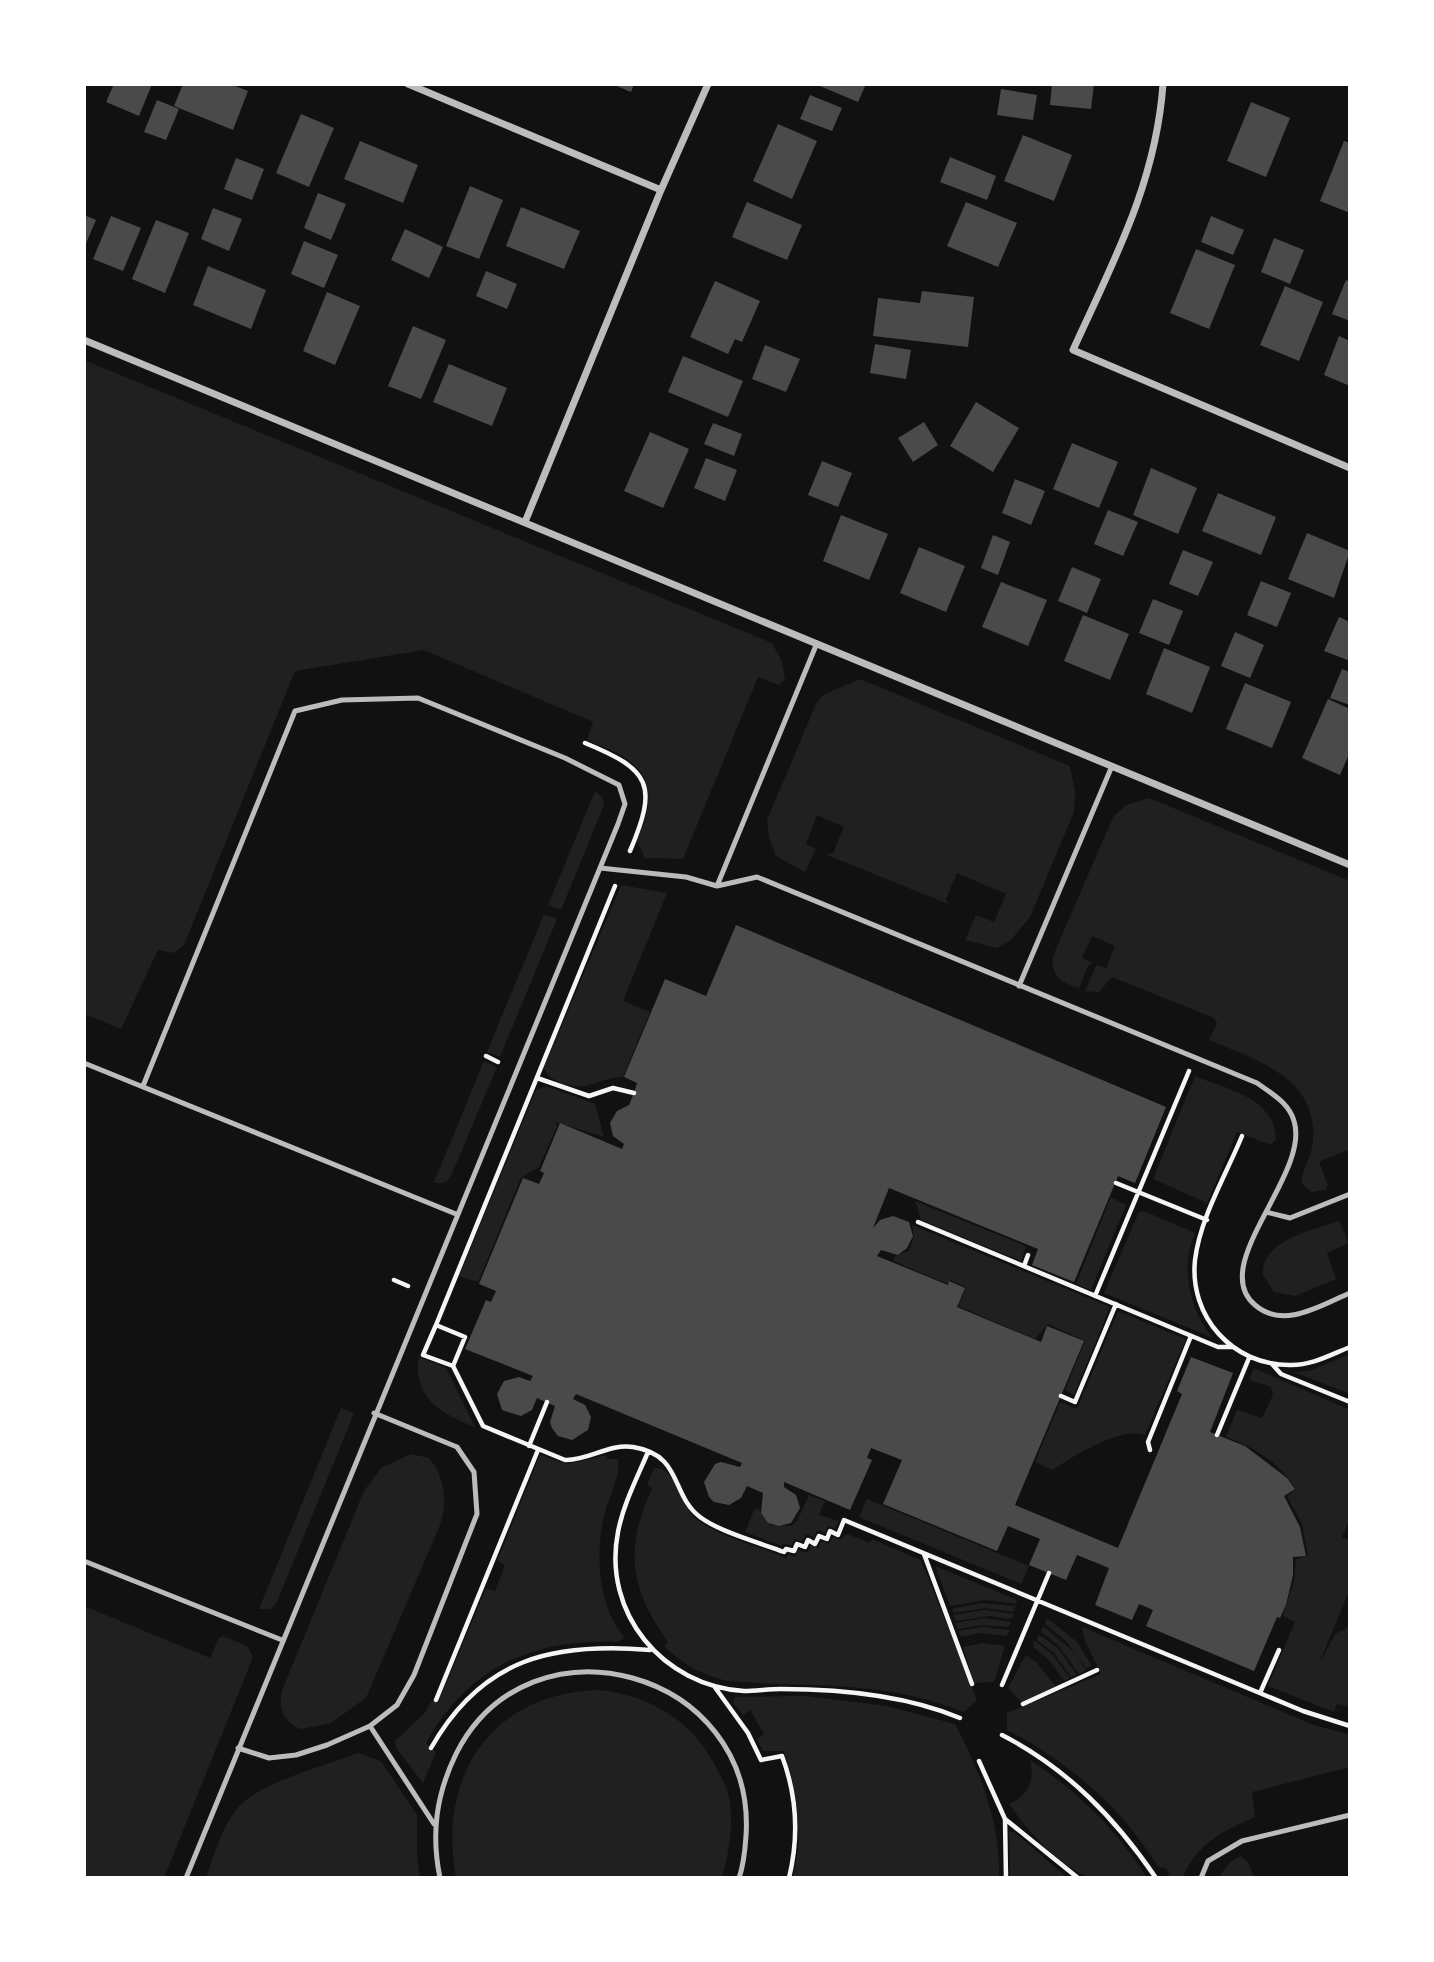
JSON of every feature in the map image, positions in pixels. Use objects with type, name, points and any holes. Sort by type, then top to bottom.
[{"type":"street","points":[[408,84],[661,190]]},
{"type":"street","points":[[525,522],[661,190],[708,84]]},
{"type":"street","points":[[1163,84],[1161,115],[1140,203],[1073,350],[1350,468]]},
{"type":"street","points":[[84,340],[1350,865]]},
{"type":"lane","points":[[717,886],[817,643]]},
{"type":"lane","points":[[143,1086],[295,711],[342,701],[418,698],[601,774],[619,785],[625,804],[600,868],[374,1413],[186,1878]]},
{"type":"lane","points":[[1019,986],[1112,766]]},
{"type":"lane","points":[[600,868],[686,877],[717,886],[757,877],[1257,1083],[1281,1099],[1294,1121],[1294,1149],[1284,1179],[1246,1253],[1242,1280],[1248,1300],[1262,1311],[1291,1318],[1350,1293]]},
{"type":"lane","points":[[84,1063],[456,1214]]},
{"type":"lane","points":[[1266,1212],[1290,1218],[1350,1194]]},
{"type":"lane","points":[[238,1748],[269,1758],[296,1755],[370,1726],[397,1705],[414,1675],[477,1514],[474,1472],[457,1447],[374,1413]]},
{"type":"lane","points":[[84,1561],[282,1640]]},
{"type":"lane","points":[[440,1878],[434,1824],[442,1788],[463,1739],[484,1713],[507,1695],[562,1675],[599,1672],[633,1677],[678,1696],[701,1716],[737,1766],[747,1811],[743,1867],[739,1878]]},
{"type":"lane","points":[[370,1726],[434,1824]]},
{"type":"lane","points":[[1201,1878],[1208,1861],[1242,1841],[1350,1815]]},
{"type":"path","points":[[615,886],[423,1355],[453,1366],[483,1426],[553,1457],[576,1461],[631,1446],[665,1460],[687,1502],[700,1517],[785,1552],[786,1549],[794,1551],[797,1544],[805,1547],[808,1540],[815,1544],[819,1536],[827,1539],[830,1531],[838,1535],[844,1520],[1303,1711],[1350,1726]]},
{"type":"path","points":[[485,1056],[498,1062]]},
{"type":"path","points":[[1095,1296],[1195,1058]]},
{"type":"path","points":[[537,1078],[589,1096],[613,1088],[634,1093]]},
{"type":"path","points":[[1116,1183],[1207,1220]]},
{"type":"path","points":[[919,1222],[1218,1347],[1234,1347]]},
{"type":"path","points":[[1024,1266],[1028,1255]]},
{"type":"path","points":[[394,1280],[408,1286]]},
{"type":"path","points":[[1061,1396],[1075,1402],[1116,1304]]},
{"type":"path","points":[[436,1325],[465,1337],[453,1366]]},
{"type":"path","points":[[1150,1450],[1148,1442],[1191,1336]]},
{"type":"path","points":[[1217,1435],[1249,1358]]},
{"type":"path","points":[[1271,1364],[1281,1374],[1350,1402]]},
{"type":"path","points":[[528,1446],[547,1402]]},
{"type":"path","points":[[436,1700],[538,1450]]},
{"type":"path","points":[[648,1452],[617,1534],[615,1563],[625,1609],[635,1631],[651,1650],[686,1674],[714,1685],[744,1691],[836,1691],[898,1700],[960,1718]]},
{"type":"path","points":[[924,1553],[972,1684]]},
{"type":"path","points":[[1002,1685],[1049,1573]]},
{"type":"path","points":[[1260,1693],[1279,1650]]},
{"type":"path","points":[[1023,1704],[1097,1670]]},
{"type":"path","points":[[714,1685],[748,1733],[761,1760],[782,1756],[792,1793],[796,1828],[789,1878]]},
{"type":"path","points":[[1002,1735],[1047,1762],[1095,1801],[1134,1844],[1156,1878]]},
{"type":"path","points":[[979,1761],[1005,1819],[1006,1878]]},
{"type":"path","points":[[1005,1819],[1078,1878]]},
{"type":"shaded area","points":[[84,360],[772,643],[782,662],[785,680],[779,685],[758,677],[683,859],[645,858],[637,841],[645,820],[648,788],[643,776],[623,756],[587,740],[593,722],[424,650],[295,671],[184,945],[174,953],[158,950],[121,1029],[84,1014]]},
{"type":"shaded area","points":[[860,679],[1070,766],[1075,791],[1074,812],[1030,917],[1010,941],[997,948],[965,940],[976,915],[994,922],[1006,894],[957,873],[946,899],[948,904],[827,855],[833,853],[844,827],[817,815],[806,844],[816,849],[805,872],[776,856],[769,838],[767,820],[816,704],[823,695]]},
{"type":"shaded area","points":[[595,791],[602,797],[604,805],[561,910],[548,905]]},
{"type":"shaded area","points":[[1149,798],[1350,881],[1350,1149],[1319,1162],[1328,1185],[1326,1190],[1312,1192],[1302,1184],[1313,1142],[1312,1120],[1306,1102],[1281,1074],[1246,1055],[1209,1040],[1217,1023],[1214,1018],[1112,977],[1099,992],[1085,991],[1097,965],[1106,968],[1115,946],[1092,936],[1082,958],[1093,963],[1088,966],[1079,988],[1067,984],[1055,974],[1053,956],[1113,817],[1126,805]]},
{"type":"shaded area","points":[[621,885],[667,893],[623,1001],[650,1012],[623,1077],[571,1086],[551,1077],[544,1068]]},
{"type":"shaded area","points":[[544,914],[557,919],[500,1057],[487,1052]]},
{"type":"shaded area","points":[[484,1061],[497,1067],[451,1176],[444,1183],[434,1182]]},
{"type":"shaded area","points":[[1195,1076],[1235,1091],[1258,1104],[1267,1113],[1276,1139],[1271,1145],[1237,1132],[1207,1203],[1153,1179]]},
{"type":"shaded area","points":[[546,1086],[595,1104],[604,1137],[555,1122],[557,1126],[539,1167],[521,1178],[478,1282],[459,1276],[536,1090]]},
{"type":"shaded area","points":[[1111,1197],[1126,1205],[1091,1290],[1076,1284]]},
{"type":"shaded area","points":[[915,1201],[1021,1244],[1026,1247],[1021,1261],[921,1220]]},
{"type":"shaded area","points":[[1144,1211],[1195,1233],[1188,1260],[1189,1288],[1198,1315],[1213,1338],[1104,1293],[1139,1212]]},
{"type":"shaded area","points":[[1339,1221],[1349,1243],[1327,1253],[1336,1279],[1295,1296],[1274,1292],[1263,1275],[1264,1263],[1270,1253],[1290,1239]]},
{"type":"shaded area","points":[[912,1225],[1110,1307],[1074,1395],[1065,1390],[1085,1341],[1048,1324],[1035,1339],[958,1306],[966,1287],[950,1280],[948,1284],[893,1261],[895,1256],[909,1251],[914,1236]]},
{"type":"shaded area","points":[[1118,1311],[1186,1339],[1145,1435],[1123,1435],[1111,1439],[1085,1450],[1053,1470],[1035,1462],[1060,1402],[1077,1409]]},
{"type":"shaded area","points":[[1350,1354],[1350,1394],[1294,1372],[1309,1371]]},
{"type":"shaded area","points":[[419,1357],[446,1368],[475,1427],[441,1410],[425,1394],[418,1371]]},
{"type":"shaded area","points":[[1254,1368],[1350,1410],[1350,1519],[1342,1537],[1350,1541],[1350,1589],[1318,1666],[1335,1634],[1350,1626],[1350,1707],[1337,1704],[1334,1712],[1268,1686],[1295,1622],[1283,1616],[1294,1581],[1296,1559],[1308,1556],[1302,1524],[1287,1496],[1296,1489],[1290,1480],[1266,1457],[1226,1437],[1237,1410],[1262,1418],[1273,1395],[1271,1387],[1249,1380]]},
{"type":"shaded area","points":[[341,1408],[354,1413],[277,1602],[271,1609],[259,1609]]},
{"type":"shaded area","points":[[411,1454],[429,1458],[439,1473],[444,1490],[440,1525],[366,1698],[331,1723],[301,1729],[285,1718],[281,1707],[283,1688],[364,1491],[381,1468]]},
{"type":"shaded area","points":[[540,1455],[567,1464],[607,1455],[607,1459],[618,1459],[616,1480],[602,1527],[600,1561],[609,1610],[625,1638],[617,1642],[586,1642],[530,1652],[482,1677],[443,1717],[426,1743],[436,1752],[423,1783],[397,1749],[395,1741],[424,1714],[432,1700],[438,1703],[486,1588],[495,1591],[505,1565],[497,1561]]},
{"type":"shaded area","points":[[654,1468],[661,1469],[673,1478],[688,1509],[700,1522],[723,1534],[786,1558],[788,1554],[795,1557],[798,1550],[807,1553],[811,1545],[818,1548],[821,1541],[829,1544],[833,1537],[840,1540],[847,1534],[870,1543],[872,1539],[921,1560],[977,1700],[964,1712],[934,1701],[875,1690],[728,1681],[693,1668],[678,1658],[664,1646],[668,1642],[646,1604],[635,1568],[637,1531],[652,1489],[647,1484]]},
{"type":"shaded area","points":[[809,1495],[825,1501],[819,1515],[839,1521],[835,1529],[828,1526],[825,1533],[817,1530],[814,1537],[806,1534],[802,1542],[795,1539],[791,1546],[784,1543],[782,1546],[745,1532],[754,1510],[758,1509],[770,1525],[791,1526],[797,1521]]},
{"type":"shaded area","points":[[867,1499],[1029,1566],[1021,1584],[859,1517]]},
{"type":"shaded area","points":[[935,1566],[1017,1600],[1016,1604],[986,1600],[950,1606]]},
{"type":"shaded area","points":[[980,1603],[1016,1606],[1013,1612],[986,1608],[954,1613],[952,1609]]},
{"type":"shaded area","points":[[84,1606],[210,1658],[219,1638],[223,1636],[247,1646],[253,1657],[164,1878],[84,1878]]},
{"type":"shaded area","points":[[985,1610],[1014,1614],[1011,1619],[990,1616],[956,1621],[953,1615]]},
{"type":"shaded area","points":[[984,1618],[1012,1622],[1008,1627],[982,1625],[958,1629],[955,1623]]},
{"type":"shaded area","points":[[1047,1618],[1077,1642],[1092,1666],[1086,1668],[1067,1642],[1045,1624]]},
{"type":"shaded area","points":[[1043,1626],[1075,1653],[1086,1670],[1079,1674],[1058,1645],[1041,1632]]},
{"type":"shaded area","points":[[982,1627],[1010,1630],[1006,1636],[981,1633],[961,1637],[958,1631]]},
{"type":"shaded area","points":[[1082,1627],[1314,1725],[1350,1735],[1350,1767],[1252,1792],[1255,1817],[1222,1833],[1203,1847],[1188,1866],[1183,1878],[1171,1878],[1166,1868],[1158,1867],[1128,1825],[1092,1788],[1051,1756],[1007,1730],[1007,1713],[1101,1674],[1085,1641]]},
{"type":"shaded area","points":[[1038,1634],[1058,1648],[1077,1675],[1071,1677],[1054,1653],[1037,1640]]},
{"type":"shaded area","points":[[1034,1640],[1052,1654],[1070,1678],[1064,1681],[1049,1660],[1033,1647]]},
{"type":"shaded area","points":[[982,1643],[1005,1646],[994,1682],[974,1683],[963,1647]]},
{"type":"shaded area","points":[[1026,1655],[1037,1663],[1055,1686],[1022,1703],[1008,1688]]},
{"type":"shaded area","points":[[599,1690],[636,1698],[668,1713],[695,1736],[706,1750],[729,1797],[730,1838],[722,1878],[456,1878],[452,1840],[455,1806],[465,1774],[480,1746],[502,1724],[529,1706],[561,1695]]},
{"type":"shaded area","points":[[805,1696],[887,1706],[955,1724],[973,1760],[993,1818],[999,1878],[793,1878],[798,1846],[797,1814],[793,1783],[784,1751],[763,1751],[757,1739],[764,1734],[750,1710],[743,1715],[733,1703],[735,1697]]},
{"type":"shaded area","points":[[358,1753],[381,1761],[417,1815],[420,1878],[206,1878],[227,1825],[247,1799],[276,1783]]},
{"type":"shaded area","points":[[1030,1760],[1064,1785],[1095,1813],[1123,1844],[1147,1878],[1094,1879],[1066,1864],[1044,1846],[1009,1804],[1026,1792],[1029,1786],[1032,1774]]},
{"type":"shaded area","points":[[1009,1832],[1014,1832],[1068,1878],[1010,1878]]},
{"type":"shaded area","points":[[1240,1856],[1249,1863],[1254,1878],[1218,1878],[1229,1863]]},
{"type":"building","points":[[114,84],[152,84],[139,116],[106,102]]},
{"type":"building","points":[[183,84],[230,84],[248,91],[233,130],[174,106]]},
{"type":"building","points":[[612,84],[634,84],[631,92]]},
{"type":"building","points":[[815,84],[866,84],[858,102]]},
{"type":"building","points":[[1052,84],[1094,84],[1091,109],[1050,105]]},
{"type":"building","points":[[1001,89],[1037,95],[1033,120],[997,115]]},
{"type":"building","points":[[810,95],[842,108],[832,131],[800,119]]},
{"type":"building","points":[[157,100],[179,109],[166,140],[144,132]]},
{"type":"building","points":[[1251,102],[1290,118],[1266,177],[1227,161]]},
{"type":"building","points":[[301,114],[334,128],[309,187],[276,173]]},
{"type":"building","points":[[778,124],[817,141],[792,199],[753,181]]},
{"type":"building","points":[[1023,135],[1072,155],[1054,201],[1004,181]]},
{"type":"building","points":[[360,141],[418,165],[403,203],[344,179]]},
{"type":"building","points":[[1344,141],[1350,143],[1350,213],[1320,201]]},
{"type":"building","points":[[950,157],[996,176],[987,200],[940,182]]},
{"type":"building","points":[[236,158],[264,169],[252,200],[224,189]]},
{"type":"building","points":[[470,186],[503,200],[479,259],[446,246]]},
{"type":"building","points":[[318,193],[346,204],[331,240],[304,228]]},
{"type":"building","points":[[747,202],[802,225],[787,260],[732,237]]},
{"type":"building","points":[[966,202],[1017,223],[998,267],[947,246]]},
{"type":"building","points":[[521,207],[580,231],[564,269],[506,246]]},
{"type":"building","points":[[213,208],[242,219],[229,251],[201,239]]},
{"type":"building","points":[[84,215],[96,220],[84,248]]},
{"type":"building","points":[[111,216],[141,228],[123,271],[93,259]]},
{"type":"building","points":[[1211,216],[1244,230],[1233,255],[1201,242]]},
{"type":"building","points":[[156,220],[189,233],[165,293],[132,279]]},
{"type":"building","points":[[405,229],[443,247],[429,278],[391,260]]},
{"type":"building","points":[[1274,238],[1304,250],[1290,284],[1261,272]]},
{"type":"building","points":[[304,241],[338,255],[324,288],[291,274]]},
{"type":"building","points":[[1196,249],[1235,265],[1209,329],[1170,313]]},
{"type":"building","points":[[208,266],[266,290],[251,329],[193,305]]},
{"type":"building","points":[[486,271],[517,284],[507,309],[476,296]]},
{"type":"building","points":[[1346,280],[1350,282],[1350,321],[1332,314]]},
{"type":"building","points":[[715,281],[760,301],[742,342],[735,339],[728,354],[690,337]]},
{"type":"building","points":[[1285,286],[1323,302],[1299,361],[1260,345]]},
{"type":"building","points":[[922,291],[974,297],[968,347],[873,336],[878,298],[920,303]]},
{"type":"building","points":[[327,292],[360,306],[335,365],[303,351]]},
{"type":"building","points":[[413,326],[446,340],[421,399],[388,386]]},
{"type":"building","points":[[1339,336],[1350,341],[1350,386],[1324,375]]},
{"type":"building","points":[[875,344],[911,350],[906,379],[870,373]]},
{"type":"building","points":[[765,345],[800,359],[786,392],[752,379]]},
{"type":"building","points":[[683,356],[743,381],[728,417],[668,392]]},
{"type":"building","points":[[449,364],[507,388],[492,426],[433,402]]},
{"type":"building","points":[[976,402],[1019,428],[993,472],[950,446]]},
{"type":"building","points":[[924,422],[938,445],[913,462],[898,438]]},
{"type":"building","points":[[713,423],[742,434],[734,456],[704,444]]},
{"type":"building","points":[[650,432],[689,449],[663,508],[624,491]]},
{"type":"building","points":[[1072,443],[1118,462],[1099,508],[1053,489]]},
{"type":"building","points":[[706,458],[737,470],[725,501],[694,488]]},
{"type":"building","points":[[822,461],[852,473],[838,507],[808,495]]},
{"type":"building","points":[[1151,468],[1197,488],[1178,534],[1133,515]]},
{"type":"building","points":[[1015,479],[1045,491],[1031,525],[1002,513]]},
{"type":"building","points":[[1218,493],[1276,517],[1261,555],[1202,531]]},
{"type":"building","points":[[1108,510],[1138,522],[1123,556],[1094,544]]},
{"type":"building","points":[[841,515],[888,534],[869,580],[823,561]]},
{"type":"building","points":[[1307,533],[1350,551],[1334,598],[1288,579]]},
{"type":"building","points":[[993,535],[1010,542],[998,575],[981,568]]},
{"type":"building","points":[[919,547],[965,566],[946,612],[900,593]]},
{"type":"building","points":[[1183,550],[1213,562],[1198,596],[1169,584]]},
{"type":"building","points":[[1072,567],[1101,579],[1087,613],[1058,601]]},
{"type":"building","points":[[1261,581],[1291,593],[1277,627],[1247,615]]},
{"type":"building","points":[[1001,582],[1047,600],[1028,646],[982,627]]},
{"type":"building","points":[[1153,599],[1183,611],[1169,645],[1139,633]]},
{"type":"building","points":[[1083,615],[1129,634],[1110,680],[1064,661]]},
{"type":"building","points":[[1339,617],[1350,622],[1350,661],[1324,651]]},
{"type":"building","points":[[1235,632],[1264,645],[1250,678],[1221,666]]},
{"type":"building","points":[[1164,648],[1210,667],[1192,713],[1146,694]]},
{"type":"building","points":[[1342,669],[1350,672],[1350,705],[1330,698]]},
{"type":"building","points":[[1245,683],[1291,702],[1272,748],[1226,729]]},
{"type":"building","points":[[1328,699],[1350,709],[1350,752],[1340,775],[1302,758]]},
{"type":"building","points":[[736,925],[1166,1107],[1135,1183],[1118,1176],[1074,1282],[1032,1265],[1038,1249],[889,1188],[873,1228],[880,1220],[893,1216],[909,1222],[913,1236],[907,1248],[898,1255],[881,1250],[877,1256],[948,1285],[949,1281],[965,1288],[957,1307],[1041,1342],[1047,1326],[1084,1341],[1015,1505],[1118,1548],[1182,1394],[1177,1391],[1191,1357],[1233,1373],[1210,1432],[1245,1446],[1287,1478],[1295,1489],[1284,1496],[1300,1527],[1306,1556],[1293,1557],[1293,1575],[1286,1605],[1280,1618],[1277,1617],[1254,1671],[1146,1626],[1153,1610],[1139,1604],[1132,1620],[1095,1605],[1109,1568],[1077,1555],[1066,1580],[1029,1565],[1040,1539],[1008,1526],[997,1551],[883,1504],[902,1460],[871,1448],[867,1458],[872,1460],[850,1510],[784,1482],[784,1487],[796,1495],[800,1508],[791,1523],[779,1526],[768,1523],[761,1513],[763,1493],[747,1486],[741,1498],[729,1505],[714,1502],[709,1497],[704,1482],[715,1464],[721,1462],[740,1467],[742,1463],[576,1394],[573,1399],[585,1405],[591,1417],[588,1430],[572,1440],[558,1436],[552,1428],[550,1422],[555,1406],[537,1398],[532,1410],[521,1416],[502,1410],[497,1394],[504,1381],[519,1377],[530,1381],[533,1376],[465,1349],[486,1300],[491,1302],[496,1291],[479,1284],[523,1178],[539,1184],[544,1173],[540,1171],[560,1123],[622,1149],[624,1144],[613,1136],[610,1123],[617,1111],[629,1105],[634,1093],[637,1083],[624,1077],[665,979],[706,996]]}]
